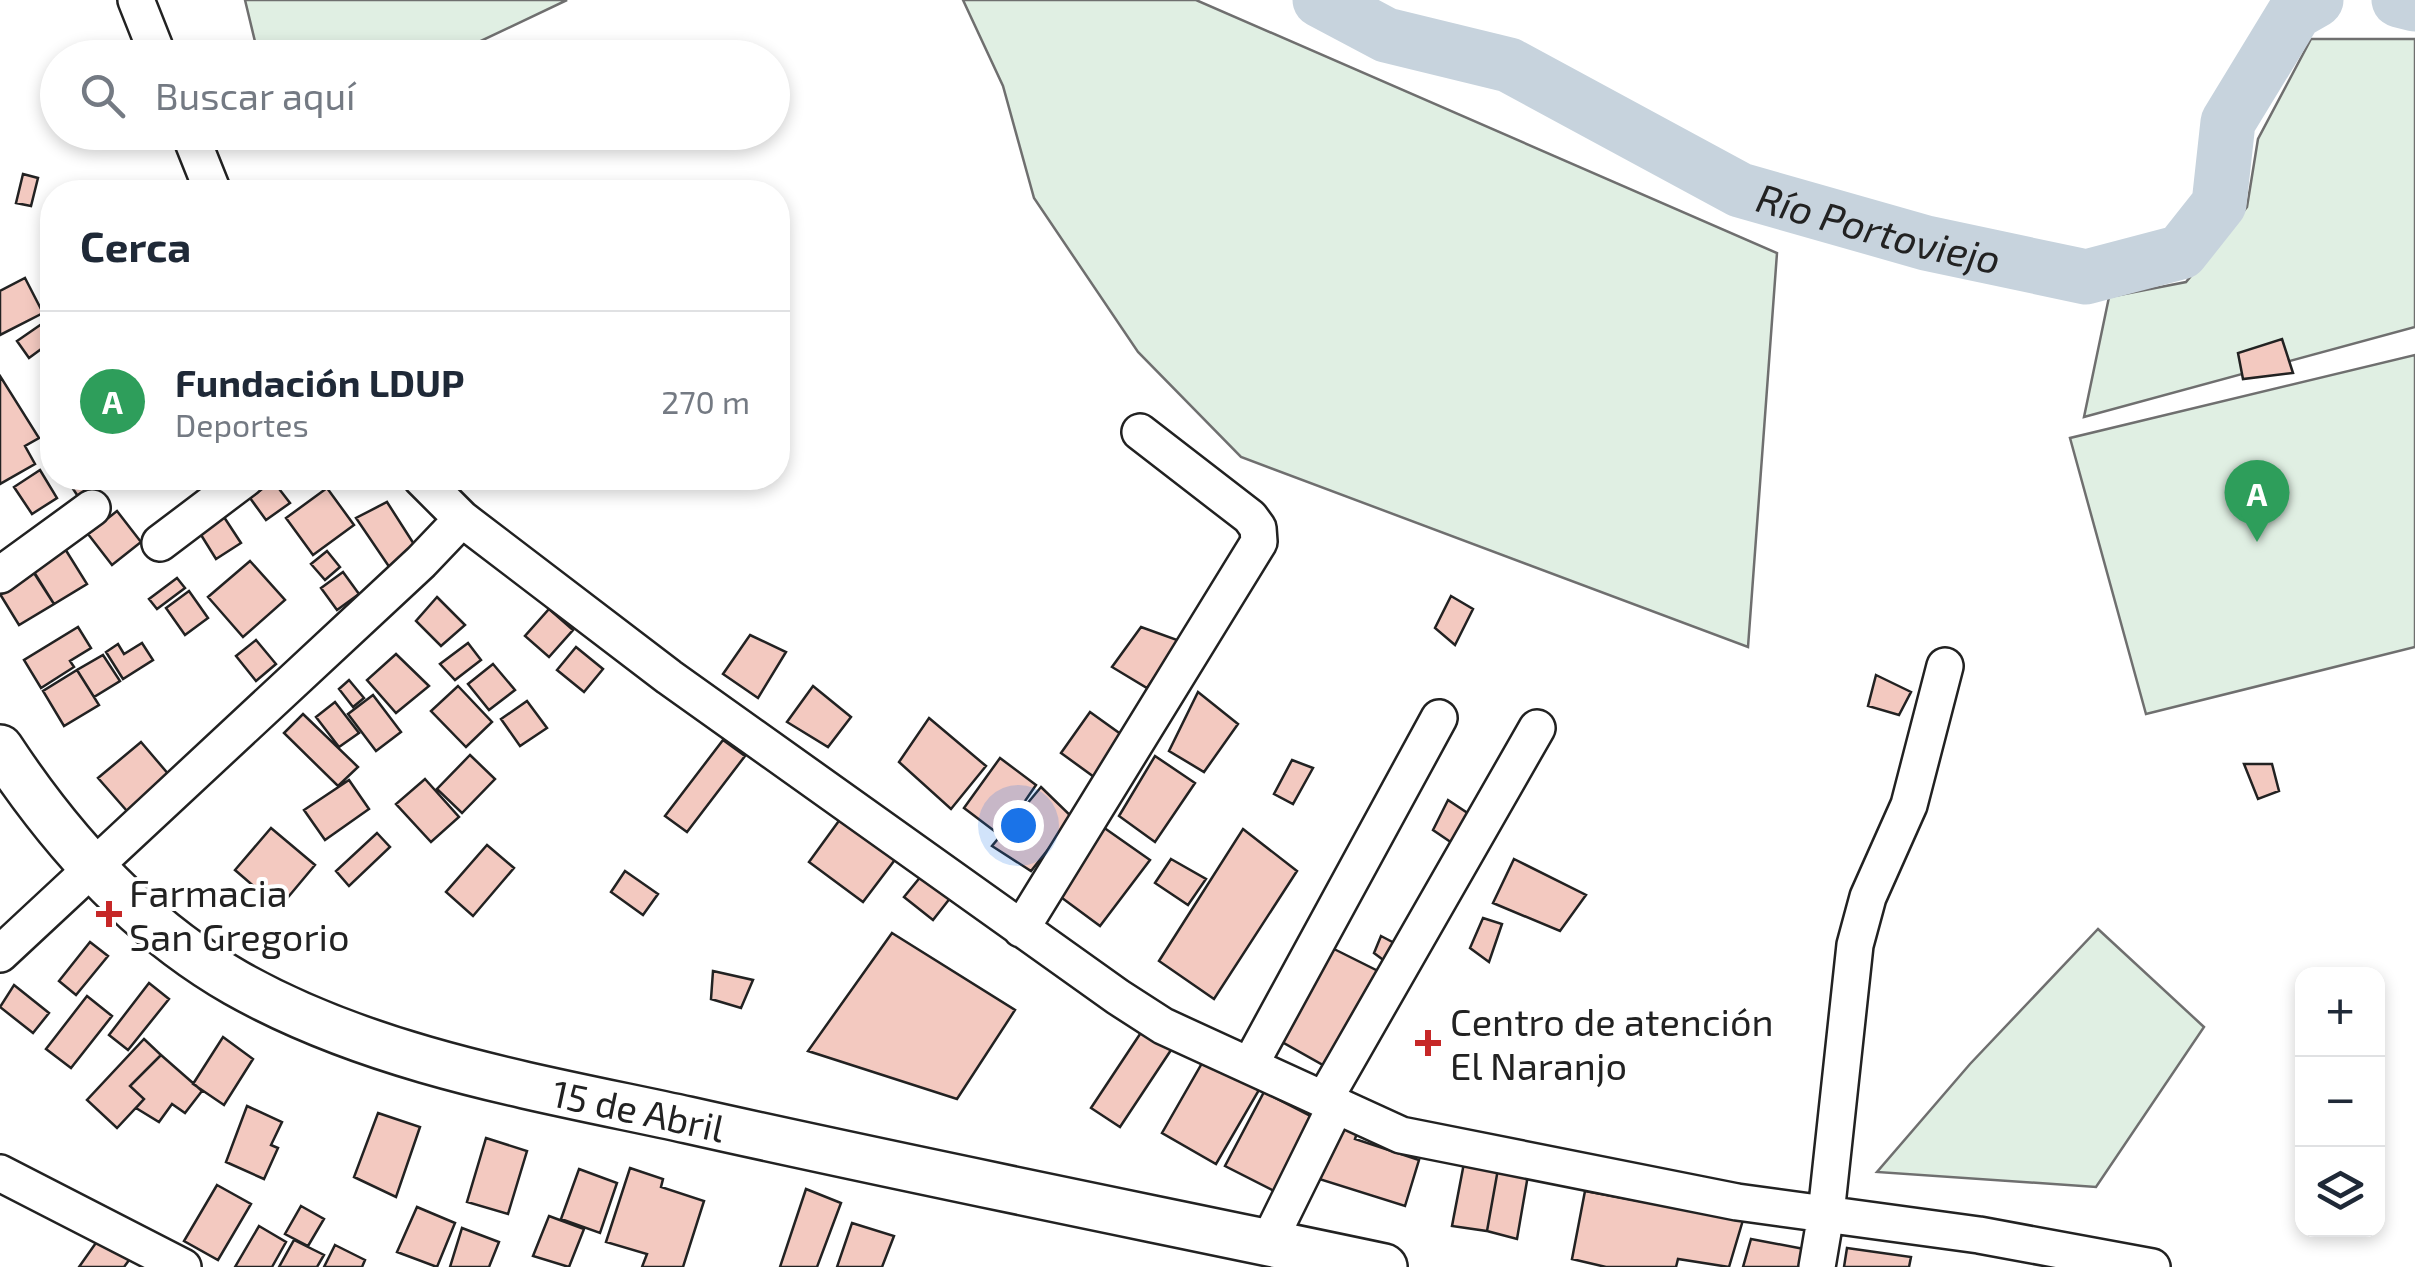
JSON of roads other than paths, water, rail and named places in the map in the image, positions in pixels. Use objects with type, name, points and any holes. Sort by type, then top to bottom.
[{"type":"main road","name":"15 de Abril","points":[[0,748],[44,814],[91,867],[160,932],[236,983],[322,1024],[379,1045],[514,1082],[1384,1267]]},
{"type":"street","points":[[136,0],[152,40]]},
{"type":"street","points":[[196,150],[208,180]]},
{"type":"street","points":[[1021,930],[1259,542],[1258,528],[1250,516],[1140,432]]},
{"type":"street","points":[[160,543],[230,490]]},
{"type":"street","points":[[433,490],[462,519],[670,677],[1021,930],[1163,1026],[1330,1103],[1401,1135],[1737,1202],[1979,1234],[2152,1267]]},
{"type":"street","points":[[0,575],[92,508]]},
{"type":"street","points":[[0,954],[462,519]]},
{"type":"street","points":[[1816,1267],[1826,1214],[1855,945],[1868,897],[1909,805],[1946,666]]},
{"type":"street","points":[[1250,1065],[1438,718]]},
{"type":"street","points":[[1268,1243],[1330,1103],[1537,728]]},
{"type":"street","points":[[0,1173],[183,1267]]},
{"type":"waterway","name":"Río Portoviejo","points":[[1320,0],[1386,35],[1509,65],[1740,190],[1926,243],[2086,277],[2181,252],[2219,204],[2228,122],[2295,12],[2316,0]]},
{"type":"waterway","name":"Río Portoviejo","points":[[2399,0],[2415,4]]},
{"type":"place","name":"Fundación LDUP","points":[[2257,542]]},
{"type":"place","name":"Farmacia San Gregorio","points":[[109,914]]},
{"type":"place","name":"Centro de atención El Naranjo","points":[[1428,1043]]}]
